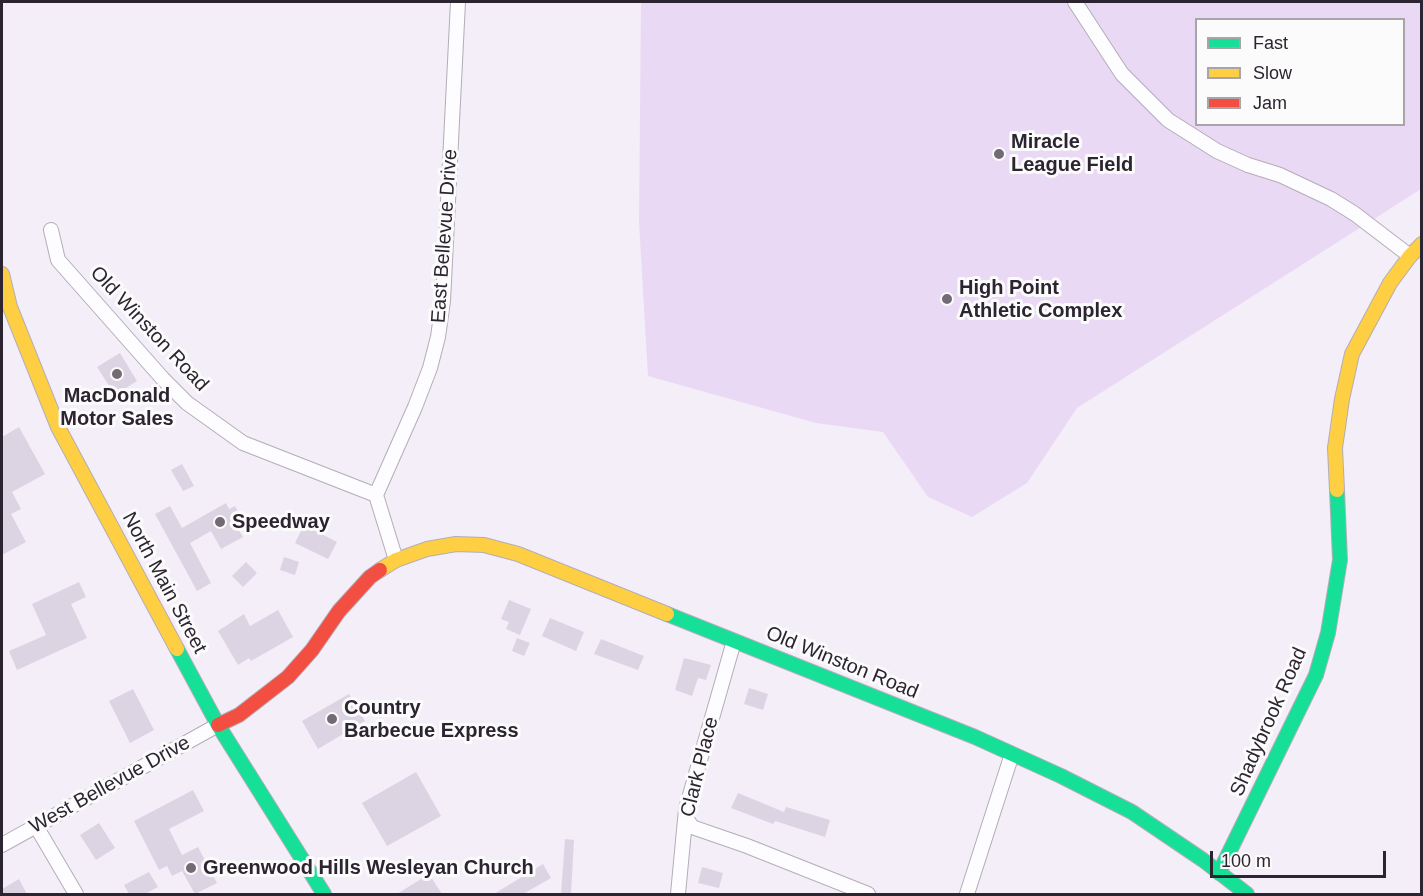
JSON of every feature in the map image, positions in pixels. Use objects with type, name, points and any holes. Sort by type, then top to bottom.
[{"type":"street","name":"East Bellevue Drive","points":[[376,495],[416,406],[438,337],[444,291],[458,2]]},
{"type":"street","points":[[1075,2],[1122,74],[1168,120],[1217,151],[1248,165],[1280,175],[1331,199],[1355,214],[1410,256]]},
{"type":"street","name":"Old Winston Road","points":[[51,230],[58,260],[187,403],[243,443],[376,495]]},
{"type":"street","name":"Shadybrook Road","points":[[1219,873],[1317,675],[1328,633],[1341,560],[1335,448],[1342,399],[1352,354],[1390,283],[1422,244]]},
{"type":"street","name":"North Main Street","points":[[2,274],[17,325],[58,427],[218,726],[324,894]]},
{"type":"street","points":[[376,495],[396,560]]},
{"type":"street","name":"Old Winston Road","points":[[218,726],[239,715],[288,677],[354,593],[370,577],[396,560],[427,549],[456,544],[484,545],[518,554],[1012,754],[1061,776],[1132,812],[1247,894]]},
{"type":"street","name":"Clark Place","points":[[678,894],[686,809],[734,641]]},
{"type":"street","name":"West Bellevue Drive","points":[[2,845],[96,791],[218,726]]},
{"type":"street","points":[[967,894],[1012,754]]},
{"type":"street","points":[[686,818],[692,827],[747,846],[868,894]]},
{"type":"street","points":[[36,826],[76,894]]},
{"type":"shaded area","name":"High Point Athletic Complex","points":[[641,2],[1421,2],[1421,189],[1077,408],[1027,483],[972,517],[928,497],[883,432],[816,423],[648,376],[639,222]]},
{"type":"building","points":[[120,353],[137,381],[115,395],[97,367]]},
{"type":"building","points":[[19,427],[45,474],[12,492],[21,509],[11,514],[26,542],[2,555],[2,437]]},
{"type":"building","points":[[182,464],[194,486],[183,491],[171,470]]},
{"type":"building","points":[[226,503],[229,509],[235,506],[243,521],[236,525],[243,537],[221,549],[211,531],[190,543],[211,583],[197,591],[155,514],[170,506],[182,528]]},
{"type":"building","points":[[304,525],[337,542],[328,559],[295,543]]},
{"type":"building","points":[[284,557],[299,562],[295,575],[280,570]]},
{"type":"building","points":[[246,562],[257,573],[243,587],[232,576]]},
{"type":"building","points":[[79,582],[86,597],[71,604],[87,638],[17,670],[9,651],[46,635],[32,604]]},
{"type":"building","points":[[509,600],[531,609],[520,635],[506,629],[509,622],[501,619]]},
{"type":"building","points":[[278,610],[293,637],[251,661],[249,658],[238,665],[218,631],[244,614],[250,626]]},
{"type":"building","points":[[550,618],[584,632],[576,651],[542,636]]},
{"type":"building","points":[[517,638],[530,643],[524,656],[512,651]]},
{"type":"building","points":[[601,639],[644,656],[638,670],[594,654]]},
{"type":"building","points":[[684,658],[711,665],[706,680],[698,678],[692,696],[675,690]]},
{"type":"building","points":[[749,688],[768,694],[763,710],[744,704]]},
{"type":"building","points":[[133,689],[154,730],[130,743],[109,701]]},
{"type":"building","points":[[349,694],[365,721],[318,749],[302,721]]},
{"type":"building","points":[[416,772],[441,816],[387,846],[362,803]]},
{"type":"building","points":[[193,790],[204,811],[169,829],[182,855],[198,847],[217,883],[195,894],[182,871],[172,876],[167,866],[159,870],[134,821]]},
{"type":"building","points":[[738,793],[784,812],[786,807],[830,820],[825,837],[775,821],[773,824],[731,808]]},
{"type":"building","points":[[99,823],[115,848],[96,860],[80,835]]},
{"type":"building","points":[[565,839],[574,840],[571,894],[561,894]]},
{"type":"building","points":[[543,864],[551,878],[523,894],[494,894]]},
{"type":"building","points":[[702,867],[723,873],[719,888],[698,883]]},
{"type":"building","points":[[149,872],[158,887],[145,894],[129,894],[124,885]]},
{"type":"building","points":[[429,874],[442,894],[397,894]]},
{"type":"building","points":[[19,879],[27,894],[2,894],[2,889]]},
{"type":"traffic: fast","points":[[1219,873],[1316,675],[1328,633],[1340,560],[1337,490]]},
{"type":"traffic: fast","points":[[667,614],[975,737],[1061,776],[1132,812],[1203,860],[1247,894]]},
{"type":"traffic: fast","points":[[177,649],[218,725],[324,894]]},
{"type":"traffic: slow","points":[[1337,490],[1335,448],[1342,399],[1352,354],[1390,283],[1422,244]]},
{"type":"traffic: slow","points":[[2,274],[10,307],[58,427],[177,649]]},
{"type":"traffic: slow","points":[[380,570],[396,560],[427,549],[456,544],[484,545],[518,554],[667,614]]},
{"type":"traffic: jam","points":[[218,725],[239,715],[288,677],[312,650],[339,611],[370,577],[380,570]]},
{"type":"place","name":"Miracle League Field","points":[[999,154]]},
{"type":"place","name":"High Point Athletic Complex","points":[[947,299]]},
{"type":"place","name":"MacDonald Motor Sales","points":[[117,374]]},
{"type":"place","name":"Speedway","points":[[220,522]]},
{"type":"place","name":"Country Barbecue Express","points":[[332,719]]},
{"type":"place","name":"Greenwood Hills Wesleyan Church","points":[[191,868]]}]
